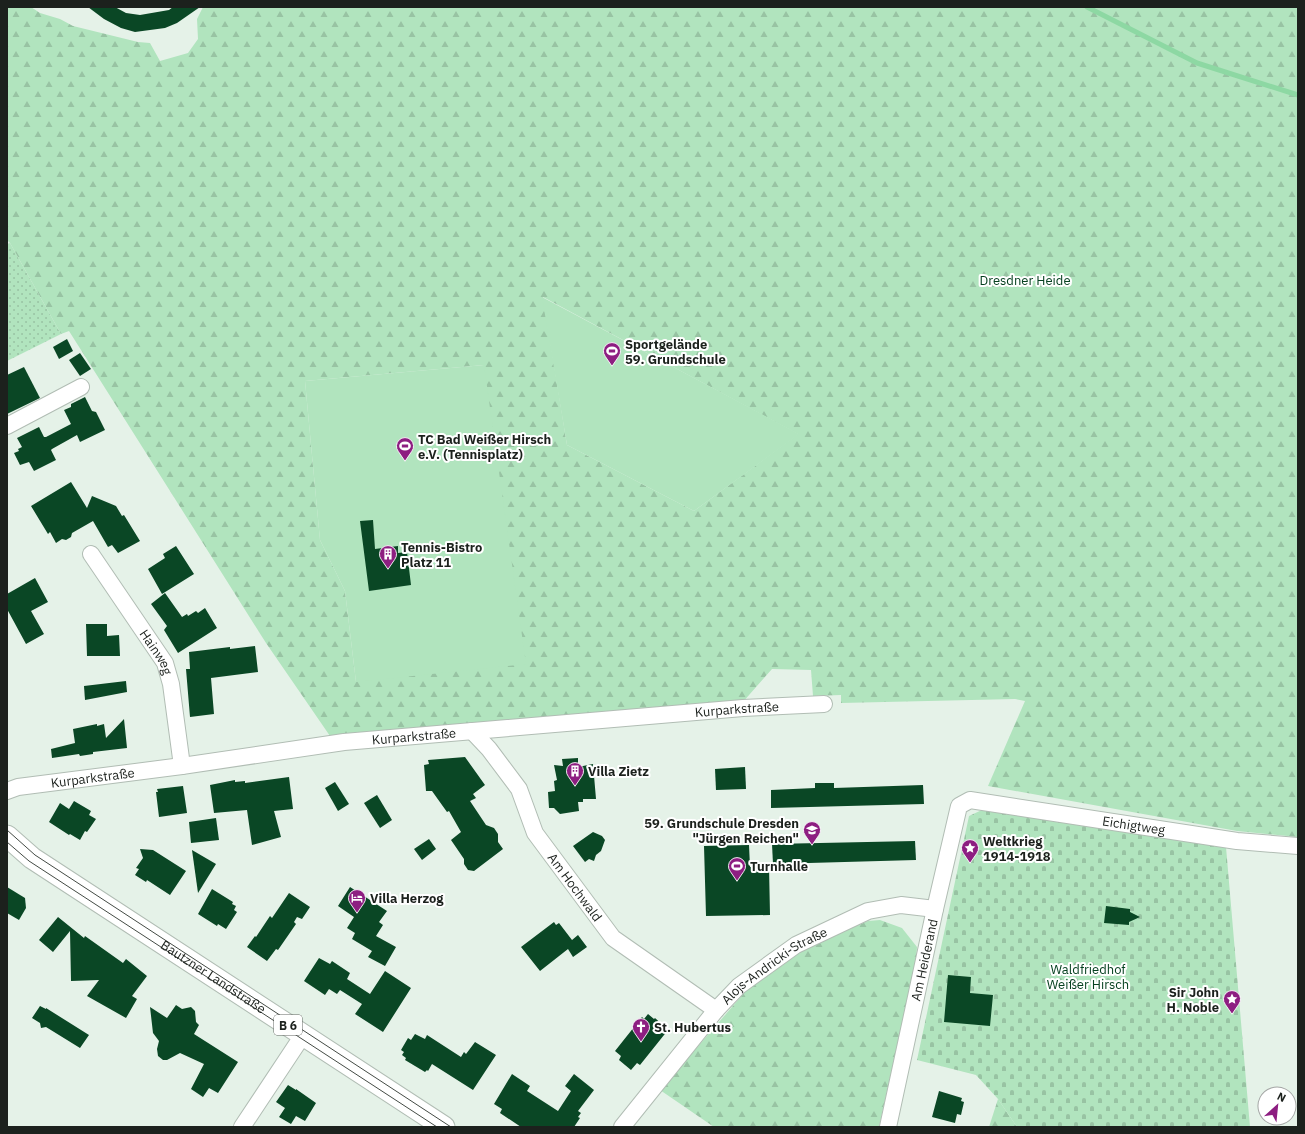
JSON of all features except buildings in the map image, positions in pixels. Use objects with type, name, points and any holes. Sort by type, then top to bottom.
[{"type":"main road","name":"Bautzner Landstraße","points":[[7,836],[32,858],[444,1127]]},
{"type":"street","points":[[7,426],[81,387]]},
{"type":"street","name":"Hainweg","points":[[91,554],[165,663],[171,684],[182,766]]},
{"type":"street","name":"Kurparkstraße","points":[[7,791],[18,787],[182,766],[344,742],[743,708],[824,704]]},
{"type":"street","name":"Am Hochwald","points":[[472,731],[489,749],[519,789],[535,833],[613,938],[716,1010]]},
{"type":"street","name":"Eichigtweg","points":[[970,800],[1237,842],[1298,846]]},
{"type":"street","name":"Am Heiderand","points":[[888,1127],[959,806],[970,800]]},
{"type":"street","name":"Alojs-Andricki-Straße","points":[[622,1127],[716,1010],[740,986],[796,945],[868,911],[902,905],[935,909]]},
{"type":"street","points":[[242,1127],[303,1035]]},
{"type":"green space","name":"Dresdner Heide","points":[[7,7],[31,7],[40,13],[60,19],[73,26],[138,42],[150,43],[160,61],[188,53],[198,39],[197,19],[203,7],[1298,7],[1298,837],[1237,831],[988,786],[1025,701],[1015,699],[841,703],[841,695],[813,696],[811,670],[772,669],[742,703],[330,736],[266,643],[69,331],[61,334],[7,240]],"holes":[[[543,297],[798,434],[694,511],[567,445]],[[484,365],[356,682],[345,591],[320,540],[305,381]]]},
{"type":"green space","points":[[10,243],[61,334],[7,361],[7,244]]},
{"type":"green space","name":"Sportgelände 59. Grundschule","points":[[542,297],[799,434],[694,511],[567,445]]},
{"type":"green space","name":"TC Bad Weißer Hirsch e.V. (Tennisplatz)","points":[[484,365],[526,664],[356,682],[345,591],[320,540],[305,381]]},
{"type":"green space","name":"Waldfriedhof Weißer Hirsch","points":[[984,809],[1226,847],[1250,1127],[1017,1127],[998,1099],[976,1075],[917,1060],[969,816]]},
{"type":"green space","points":[[880,920],[902,928],[917,947],[916,961],[879,1127],[714,1127],[660,1090],[745,992],[801,952],[868,921]]},
{"type":"green space","points":[[998,1099],[1017,1127],[989,1127]]},
{"type":"waterway","points":[[1087,7],[1197,63],[1298,95]]},
{"type":"tram line","points":[[7,830],[35,855],[451,1127]]},
{"type":"tram line","points":[[7,842],[29,861],[437,1127]]},
{"type":"place","name":"Sportgelände 59. Grundschule","points":[[612,366]]},
{"type":"place","name":"TC Bad Weißer Hirsch e.V. (Tennisplatz)","points":[[405,461]]},
{"type":"place","name":"Tennis-Bistro Platz 11","points":[[388,569]]},
{"type":"place","name":"Villa Zietz","points":[[575,786]]},
{"type":"place","name":"59. Grundschule Dresden \"Jürgen Reichen\"","points":[[812,845]]},
{"type":"place","name":"Weltkrieg 1914-1918","points":[[970,863]]},
{"type":"place","name":"Turnhalle","points":[[737,881]]},
{"type":"place","name":"Villa Herzog","points":[[357,913]]},
{"type":"place","name":"Sir John H. Noble","points":[[1232,1014]]},
{"type":"place","name":"St. Hubertus","points":[[641,1042]]}]
